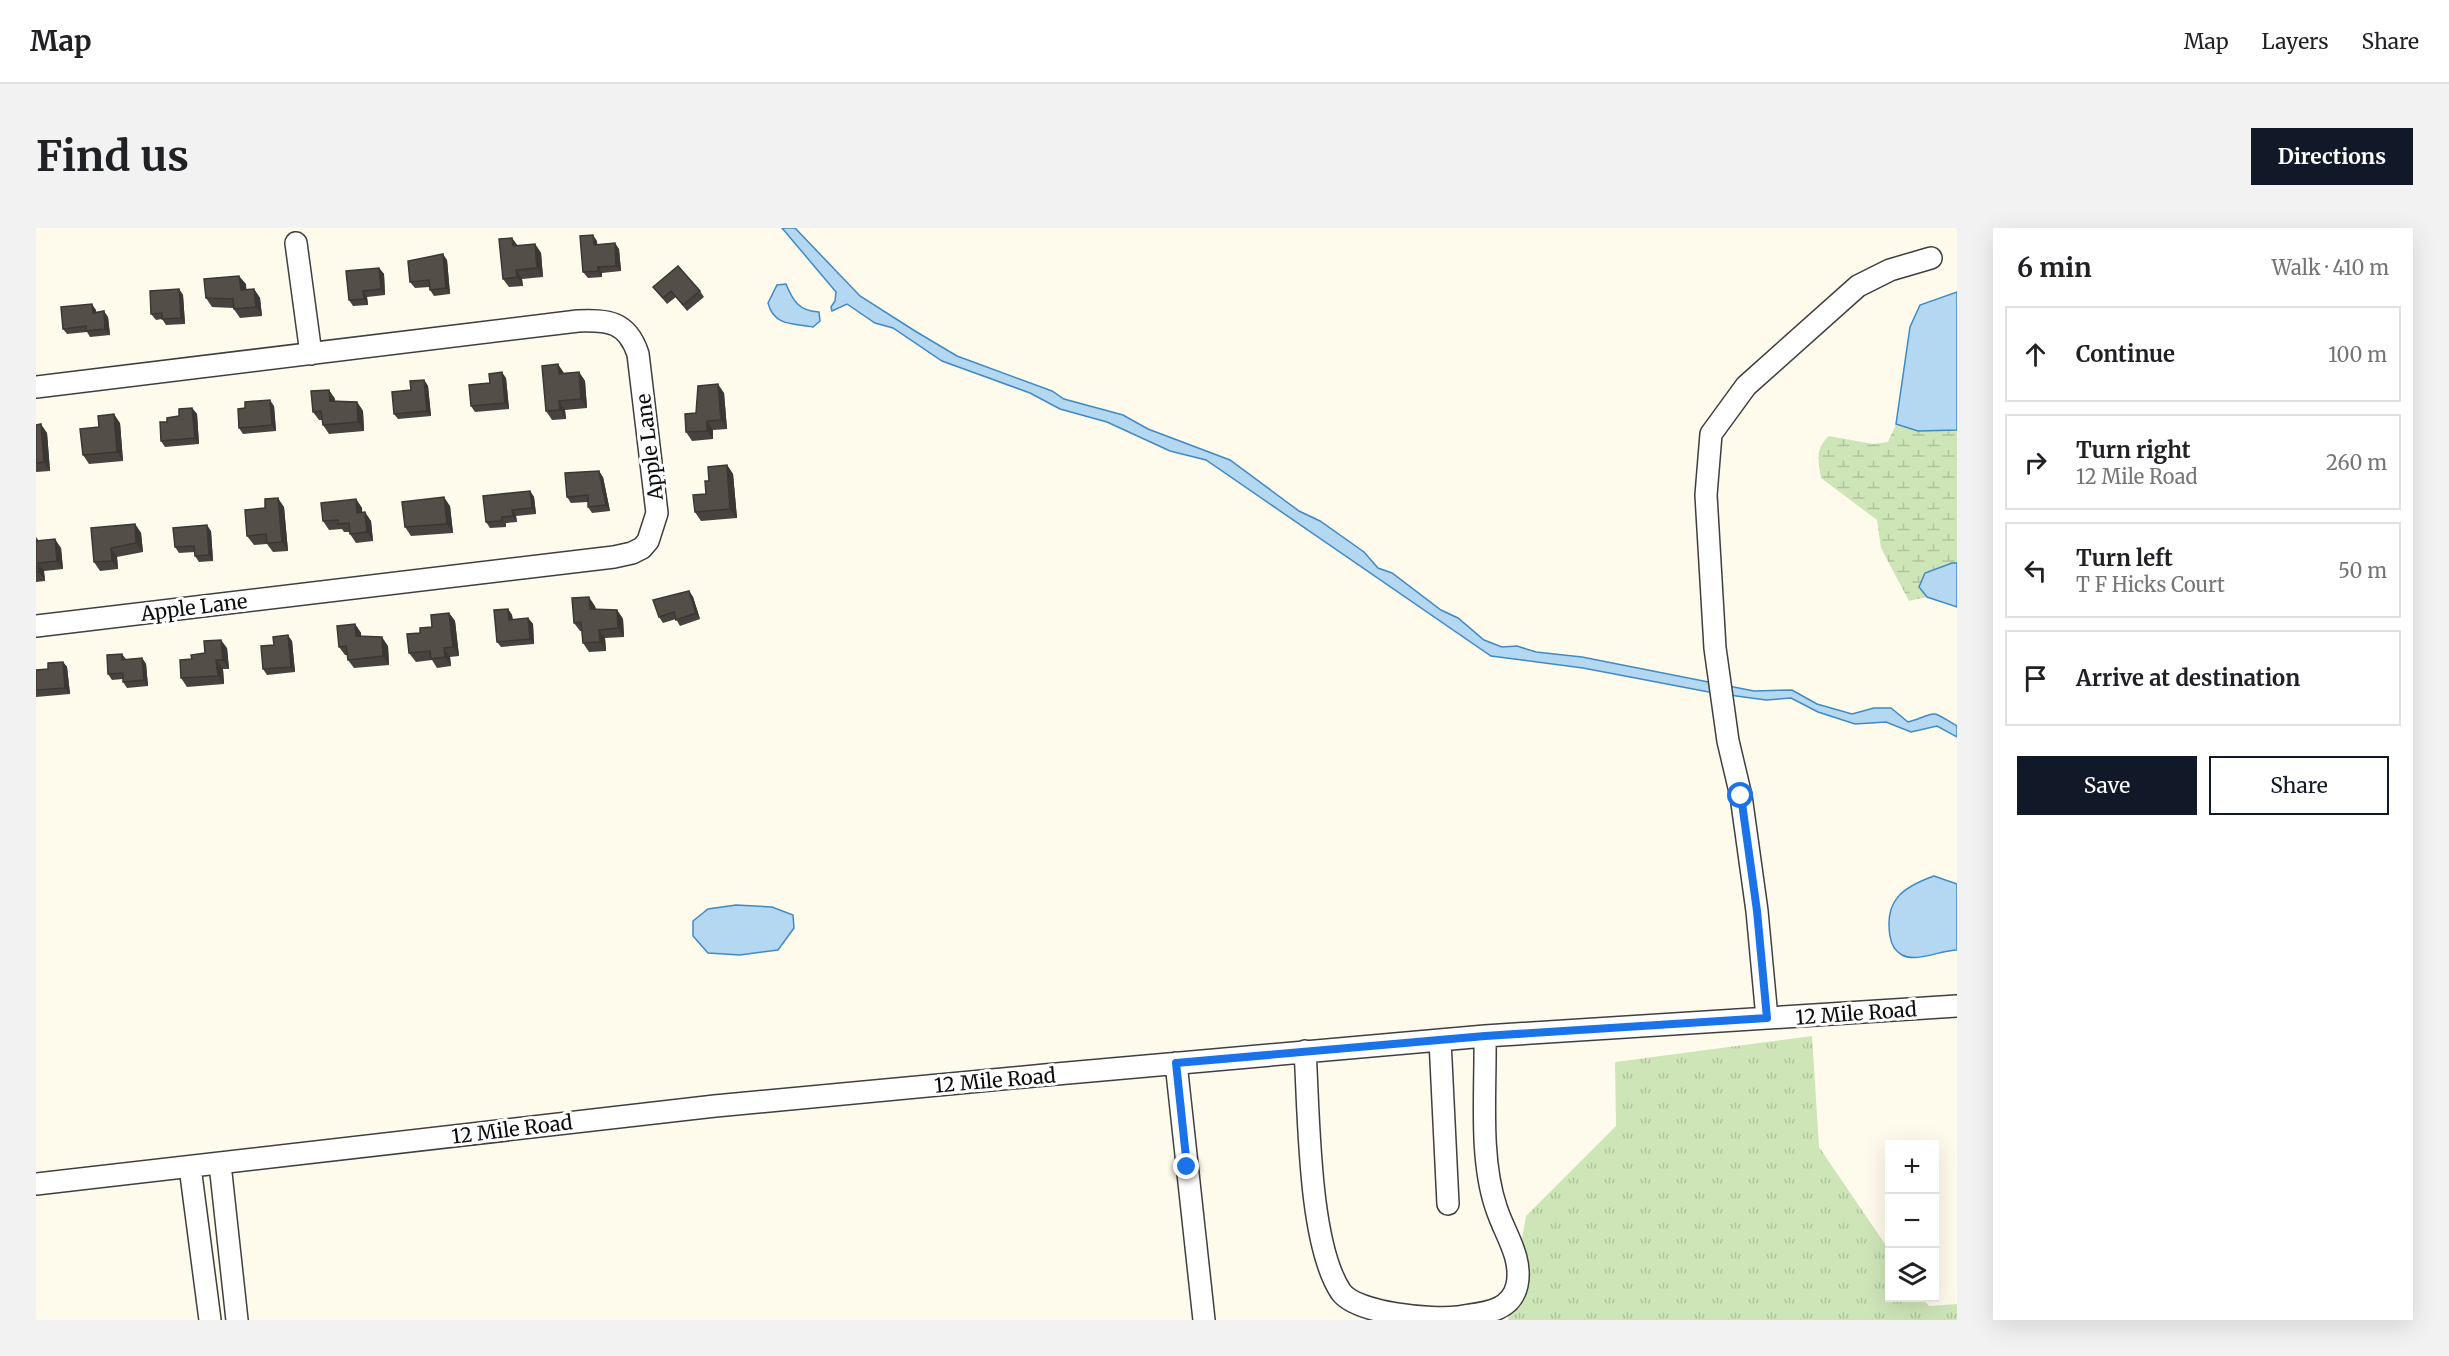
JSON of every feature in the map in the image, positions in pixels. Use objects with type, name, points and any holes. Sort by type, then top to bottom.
[{"type":"street","points":[[296,243],[310,354]]},
{"type":"street","points":[[1767,1018],[1757,911],[1741,796],[1728,741],[1715,648],[1706,495],[1711,434],[1746,386],[1858,286],[1890,270],[1931,258]]},
{"type":"street","name":"Apple Lane","points":[[36,387],[578,321],[613,321],[629,334],[638,354],[657,513],[648,541],[632,554],[36,626]]},
{"type":"street","name":"12 Mile Road","points":[[36,1184],[715,1106],[1305,1051],[1485,1036],[1957,1006]]},
{"type":"street","points":[[1305,1051],[1316,1212],[1329,1263],[1341,1292],[1351,1301],[1365,1306],[1412,1317],[1440,1319],[1494,1311],[1510,1301],[1517,1286],[1518,1266],[1496,1207],[1489,1177],[1485,1036]]},
{"type":"street","points":[[1440,1040],[1448,1204]]},
{"type":"street","points":[[1176,1063],[1204,1320]]},
{"type":"street","points":[[220,1164],[237,1320]]},
{"type":"street","points":[[190,1167],[210,1320]]},
{"type":"street","points":[[205,1281],[231,1277]]},
{"type":"green space","points":[[1896,424],[1918,431],[1957,430],[1957,563],[1952,563],[1919,587],[1927,597],[1909,601],[1881,548],[1877,520],[1821,478],[1819,460],[1821,446],[1829,436],[1873,444],[1888,442]]},
{"type":"green space","points":[[1812,1036],[1819,1147],[1885,1244],[1885,1302],[1926,1302],[1929,1306],[1957,1304],[1957,1320],[1508,1320],[1526,1216],[1616,1126],[1615,1062]]},
{"type":"water","points":[[782,228],[795,228],[860,296],[957,356],[1052,391],[1064,399],[1123,415],[1148,429],[1230,460],[1299,511],[1320,521],[1364,552],[1378,568],[1392,573],[1441,610],[1458,618],[1484,640],[1502,647],[1517,646],[1536,652],[1582,657],[1754,691],[1792,690],[1817,704],[1852,714],[1874,708],[1891,708],[1908,722],[1936,714],[1957,726],[1957,737],[1937,726],[1911,732],[1886,722],[1855,724],[1818,712],[1791,698],[1766,700],[1714,693],[1583,668],[1491,656],[1206,460],[1170,451],[1107,422],[1060,409],[1030,393],[942,361],[893,328],[875,323],[847,304],[832,311],[831,307],[835,301],[836,292]]},
{"type":"water","points":[[786,284],[798,304],[806,310],[819,312],[820,321],[813,327],[779,320],[771,310],[768,303],[777,285]]},
{"type":"water","points":[[1957,292],[1957,430],[1918,431],[1896,424],[1910,327],[1920,305]]},
{"type":"water","points":[[1957,563],[1957,607],[1927,597],[1919,587],[1925,573]]},
{"type":"water","points":[[1934,876],[1957,884],[1957,950],[1914,958],[1902,955],[1894,947],[1890,936],[1890,913],[1893,904],[1905,890]]},
{"type":"water","points":[[736,905],[772,907],[793,915],[794,928],[778,950],[740,955],[708,953],[693,936],[693,921],[708,909]]},
{"type":"building","points":[[593,235],[594,245],[615,243],[616,266],[598,267],[598,271],[583,272],[580,236]]},
{"type":"building","points":[[512,238],[513,246],[535,244],[537,268],[516,270],[517,277],[503,279],[499,239]]},
{"type":"building","points":[[443,254],[446,288],[430,290],[429,280],[410,282],[408,261]]},
{"type":"building","points":[[678,266],[700,291],[683,305],[671,291],[663,298],[653,287]]},
{"type":"building","points":[[379,268],[381,289],[363,291],[364,299],[349,300],[346,271]]},
{"type":"building","points":[[239,276],[241,290],[254,289],[256,307],[234,309],[233,299],[206,298],[204,279]]},
{"type":"building","points":[[179,289],[181,318],[162,319],[162,313],[151,314],[150,291]]},
{"type":"building","points":[[92,304],[93,313],[104,311],[105,329],[86,331],[86,326],[63,329],[61,307]]},
{"type":"building","points":[[558,364],[559,374],[579,372],[581,399],[559,401],[560,410],[546,411],[542,366]]},
{"type":"building","points":[[502,372],[505,403],[471,406],[469,385],[490,383],[489,374]]},
{"type":"building","points":[[424,380],[427,411],[394,414],[392,392],[411,390],[410,381]]},
{"type":"building","points":[[718,384],[721,420],[707,421],[707,431],[686,432],[685,414],[696,413],[698,386]]},
{"type":"building","points":[[329,390],[330,401],[357,402],[358,422],[323,425],[321,411],[313,412],[311,391]]},
{"type":"building","points":[[270,400],[272,425],[239,428],[238,409],[245,408],[245,402]]},
{"type":"building","points":[[192,408],[195,438],[161,441],[160,422],[167,422],[167,418],[179,416],[179,409]]},
{"type":"building","points":[[114,414],[117,452],[83,455],[80,429],[99,427],[98,416]]},
{"type":"building","points":[[41,424],[44,462],[36,463],[36,425]]},
{"type":"building","points":[[727,465],[730,509],[695,512],[693,495],[706,494],[705,481],[709,481],[708,467]]},
{"type":"building","points":[[599,471],[606,505],[588,507],[588,495],[567,497],[565,473]]},
{"type":"building","points":[[530,491],[532,508],[512,510],[513,516],[502,517],[502,521],[486,522],[483,496]]},
{"type":"building","points":[[444,497],[447,524],[405,527],[402,502]]},
{"type":"building","points":[[278,498],[282,542],[267,543],[266,534],[247,536],[245,510],[265,508],[265,499]]},
{"type":"building","points":[[356,499],[357,513],[365,512],[367,532],[350,534],[349,523],[338,524],[338,520],[323,521],[321,503]]},
{"type":"building","points":[[135,524],[136,543],[111,548],[112,561],[94,562],[91,528]]},
{"type":"building","points":[[207,525],[209,555],[195,556],[194,546],[175,547],[173,528]]},
{"type":"building","points":[[55,539],[57,561],[38,563],[39,572],[36,572],[36,541]]},
{"type":"building","points":[[689,591],[696,613],[676,620],[674,612],[659,617],[653,600]]},
{"type":"building","points":[[589,597],[590,609],[617,610],[618,628],[599,630],[600,642],[583,643],[581,622],[574,623],[572,598]]},
{"type":"building","points":[[508,609],[509,620],[528,618],[530,639],[497,642],[494,610]]},
{"type":"building","points":[[449,613],[453,647],[444,648],[445,657],[431,659],[430,651],[409,653],[407,634],[420,633],[420,628],[432,627],[431,615]]},
{"type":"building","points":[[355,624],[356,636],[382,637],[383,656],[348,660],[346,646],[339,647],[337,626]]},
{"type":"building","points":[[288,635],[291,667],[263,669],[261,646],[274,645],[273,637]]},
{"type":"building","points":[[221,640],[223,660],[216,660],[218,676],[181,678],[180,660],[192,659],[191,655],[205,653],[204,641]]},
{"type":"building","points":[[122,654],[122,660],[142,658],[144,680],[123,682],[123,673],[108,674],[107,655]]},
{"type":"building","points":[[63,662],[65,688],[36,690],[36,670],[48,669],[48,663]]},
{"type":"route","points":[[1187,1167],[1176,1063],[1485,1036],[1767,1018],[1757,911],[1741,796]]}]
